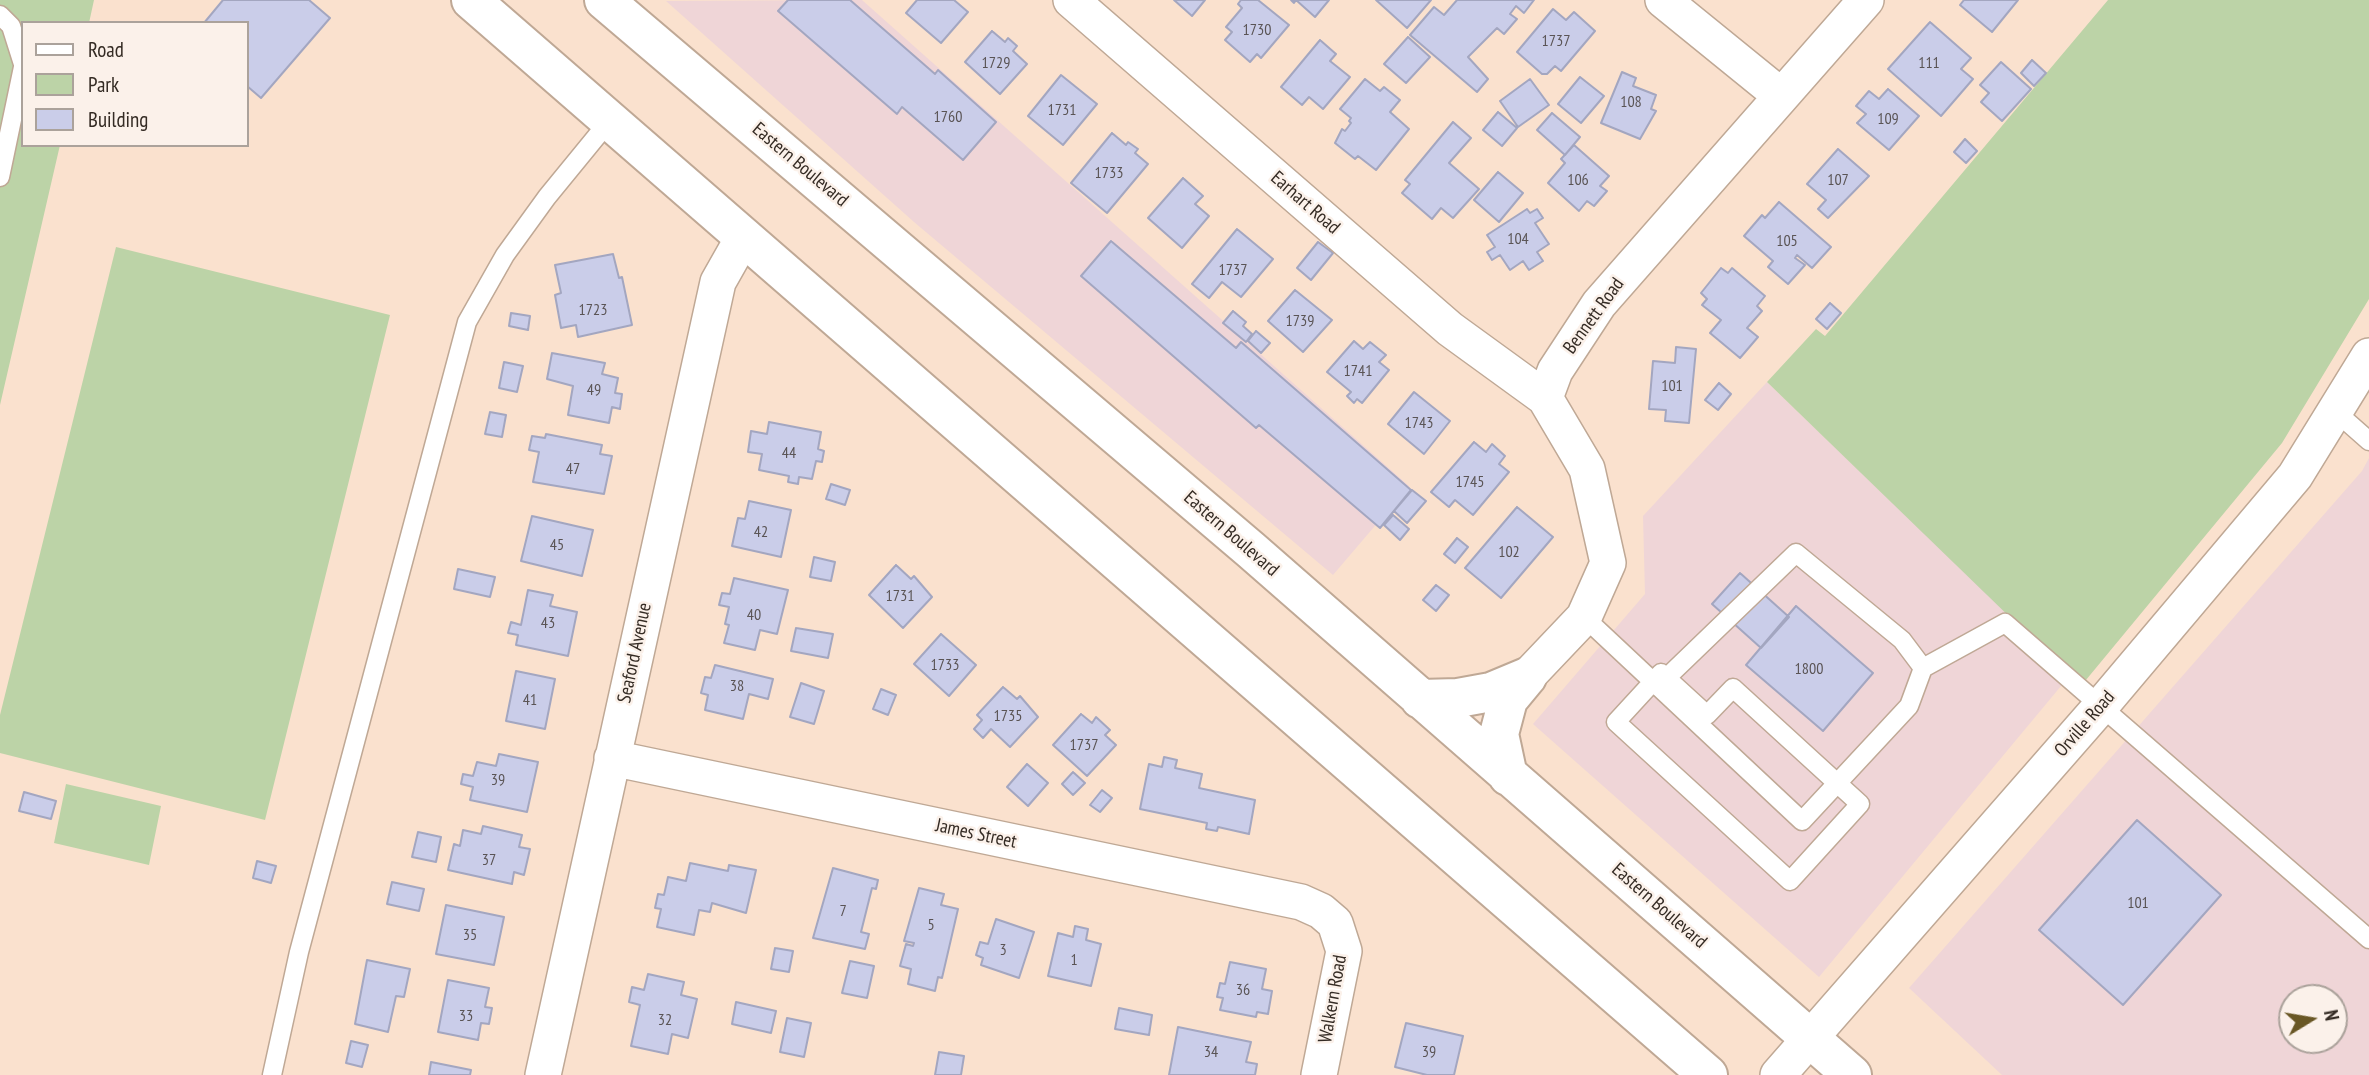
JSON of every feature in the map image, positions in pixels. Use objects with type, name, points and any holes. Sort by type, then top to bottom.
[{"type":"main road","points":[[471,0],[1708,1075]]},
{"type":"main road","name":"Eastern Boulevard","points":[[604,0],[993,329],[1852,1075]]},
{"type":"main road","points":[[1420,699],[1458,698],[1491,692],[1527,677]]},
{"type":"main road","points":[[1508,776],[1499,734],[1508,700],[1527,677]]},
{"type":"street","name":"Earhart Road","points":[[1071,0],[1450,329],[1545,398]]},
{"type":"street","points":[[1664,0],[1780,95]]},
{"type":"street","name":"Bennett Road","points":[[1545,398],[1555,371],[1599,304],[1866,0]]},
{"type":"street","name":"Seaford Avenue","points":[[543,1075],[611,758],[719,282],[744,236]]},
{"type":"street","name":"Orville Road","points":[[1778,1075],[2100,707],[2295,476],[2369,356]]},
{"type":"street","points":[[1527,677],[1584,617],[1608,564],[1587,468],[1545,398]]},
{"type":"street","name":"James Street","points":[[611,758],[1272,894],[1321,911],[1335,923]]},
{"type":"street","name":"Walkern Road","points":[[1319,1075],[1343,966],[1343,951],[1335,923]]},
{"type":"lane","points":[[0,15],[11,26],[21,59]]},
{"type":"lane","points":[[0,177],[21,76]]},
{"type":"lane","points":[[272,1075],[299,952],[467,322],[505,255],[610,120]]},
{"type":"lane","points":[[2335,411],[2369,441]]},
{"type":"lane","points":[[1658,687],[1796,552],[1902,640],[1923,668]]},
{"type":"lane","points":[[1584,617],[1802,821],[1909,706],[1923,668],[2005,623],[2369,939]]},
{"type":"lane","points":[[1661,673],[1707,715],[1733,688],[1837,783],[1860,804],[1790,881],[1616,722],[1661,673]]},
{"type":"shaded area","points":[[862,0],[1409,486],[1333,575],[914,222],[666,1]]},
{"type":"shaded area","points":[[1767,382],[2071,674],[1819,977],[1533,724],[1645,594],[1643,516]]},
{"type":"shaded area","points":[[2369,458],[2369,1075],[2002,1075],[1909,988],[2362,471]]},
{"type":"green space","points":[[0,0],[94,0],[89,21],[21,21],[21,147],[60,147],[0,405]]},
{"type":"green space","points":[[2108,0],[2369,0],[2369,299],[2282,443],[2081,686],[1767,382],[1816,329],[1825,336]]},
{"type":"green space","points":[[116,247],[390,315],[265,820],[0,753],[0,715]]},
{"type":"green space","points":[[66,784],[161,806],[149,865],[54,843]]},
{"type":"building","points":[[223,0],[309,0],[330,18],[261,98],[248,87],[248,21],[206,21]]},
{"type":"building","points":[[788,0],[850,0],[935,74],[938,70],[996,122],[963,160],[902,107],[897,114],[778,11]]},
{"type":"building","points":[[917,0],[954,0],[968,12],[941,43],[906,13]]},
{"type":"building","points":[[1174,0],[1205,0],[1192,16]]},
{"type":"building","points":[[1241,0],[1258,0],[1289,25],[1261,58],[1257,54],[1250,62],[1225,40],[1232,32],[1226,27],[1242,8],[1238,4]]},
{"type":"building","points":[[1296,0],[1329,0],[1315,17]]},
{"type":"building","points":[[1376,0],[1431,0],[1407,28]]},
{"type":"building","points":[[1457,0],[1534,0],[1524,13],[1516,6],[1510,14],[1517,19],[1504,34],[1497,28],[1468,57],[1488,79],[1477,92],[1410,35],[1434,7],[1444,15]]},
{"type":"building","points":[[1964,0],[2018,0],[1992,32],[1960,5]]},
{"type":"building","points":[[1553,9],[1566,20],[1574,12],[1595,31],[1561,71],[1555,66],[1547,74],[1542,74],[1517,52]]},
{"type":"building","points":[[1930,22],[1971,58],[1961,69],[1973,79],[1941,116],[1888,69]]},
{"type":"building","points":[[992,31],[1005,42],[1008,38],[1017,46],[1013,51],[1027,64],[1000,94],[965,62]]},
{"type":"building","points":[[1408,37],[1430,57],[1406,83],[1384,64]]},
{"type":"building","points":[[1320,40],[1336,54],[1330,61],[1350,77],[1323,109],[1309,97],[1302,105],[1281,87]]},
{"type":"building","points":[[2032,60],[2046,73],[2034,86],[2021,73]]},
{"type":"building","points":[[2001,62],[2031,89],[2002,121],[1981,102],[1989,93],[1980,85]]},
{"type":"building","points":[[1622,72],[1636,78],[1633,86],[1656,95],[1651,109],[1656,111],[1640,139],[1601,123]]},
{"type":"building","points":[[1061,75],[1097,104],[1063,145],[1028,116]]},
{"type":"building","points":[[1580,77],[1604,96],[1581,123],[1558,104]]},
{"type":"building","points":[[1365,79],[1380,91],[1384,87],[1400,100],[1390,112],[1409,129],[1376,170],[1358,156],[1355,159],[1335,143],[1342,129],[1345,131],[1351,123],[1351,118],[1340,109]]},
{"type":"building","points":[[1530,79],[1549,105],[1518,127],[1500,101]]},
{"type":"building","points":[[1888,89],[1919,116],[1889,150],[1857,123],[1866,114],[1856,106],[1869,91],[1879,99]]},
{"type":"building","points":[[1498,112],[1517,128],[1502,146],[1483,130]]},
{"type":"building","points":[[1552,113],[1580,137],[1565,155],[1537,130]]},
{"type":"building","points":[[1453,122],[1471,138],[1449,163],[1479,189],[1453,218],[1441,208],[1432,219],[1402,193],[1410,184],[1405,180]]},
{"type":"building","points":[[1112,133],[1126,145],[1128,142],[1138,149],[1135,153],[1148,164],[1107,213],[1071,183]]},
{"type":"building","points":[[1965,139],[1977,151],[1966,163],[1954,152]]},
{"type":"building","points":[[1574,145],[1609,176],[1600,186],[1607,191],[1594,206],[1587,201],[1579,211],[1548,183],[1565,163],[1561,159]]},
{"type":"building","points":[[1838,149],[1869,176],[1828,218],[1818,209],[1826,200],[1807,184]]},
{"type":"building","points":[[1498,172],[1523,193],[1499,222],[1474,200]]},
{"type":"building","points":[[1183,178],[1203,196],[1195,204],[1209,216],[1182,248],[1148,218]]},
{"type":"building","points":[[1779,202],[1831,247],[1812,268],[1797,255],[1795,258],[1805,265],[1788,284],[1768,267],[1773,261],[1744,236],[1762,215],[1765,218]]},
{"type":"building","points":[[1527,209],[1530,213],[1537,209],[1543,218],[1535,223],[1549,244],[1537,252],[1543,261],[1529,270],[1523,261],[1510,270],[1500,255],[1492,260],[1487,252],[1495,247],[1487,235]]},
{"type":"building","points":[[1237,229],[1273,259],[1241,297],[1222,282],[1209,298],[1192,284]]},
{"type":"building","points":[[1111,241],[1236,348],[1241,342],[1411,490],[1380,528],[1259,425],[1256,428],[1081,276]]},
{"type":"building","points":[[1318,242],[1333,253],[1311,280],[1297,268]]},
{"type":"building","points":[[613,254],[619,278],[622,277],[632,325],[578,337],[576,325],[561,328],[555,295],[561,293],[555,265]]},
{"type":"building","points":[[1721,268],[1728,273],[1732,268],[1765,296],[1757,306],[1762,311],[1747,328],[1758,337],[1740,358],[1710,333],[1721,320],[1702,305],[1707,299],[1701,293]]},
{"type":"building","points":[[1295,290],[1332,320],[1303,352],[1268,321]]},
{"type":"building","points":[[1830,303],[1841,313],[1827,329],[1816,319]]},
{"type":"building","points":[[1233,311],[1246,322],[1243,326],[1252,334],[1246,342],[1223,323]]},
{"type":"building","points":[[511,313],[530,316],[528,330],[509,326]]},
{"type":"building","points":[[1256,331],[1270,343],[1261,353],[1248,341]]},
{"type":"building","points":[[1354,341],[1363,349],[1370,342],[1386,355],[1379,362],[1389,370],[1362,403],[1357,399],[1354,403],[1347,396],[1351,392],[1327,372]]},
{"type":"building","points":[[1676,347],[1696,349],[1689,423],[1665,421],[1666,410],[1649,409],[1653,361],[1675,363]]},
{"type":"building","points":[[552,353],[605,363],[602,374],[618,378],[615,393],[622,394],[620,409],[612,407],[609,423],[568,415],[573,386],[547,379]]},
{"type":"building","points":[[504,362],[523,366],[517,392],[499,388]]},
{"type":"building","points":[[1719,383],[1731,394],[1718,410],[1705,400]]},
{"type":"building","points":[[1414,392],[1450,421],[1424,454],[1388,424]]},
{"type":"building","points":[[490,412],[506,415],[502,437],[485,434]]},
{"type":"building","points":[[769,422],[821,432],[818,449],[824,451],[822,462],[816,461],[812,479],[799,477],[798,484],[788,482],[789,476],[759,470],[762,454],[748,452],[751,431],[767,434]]},
{"type":"building","points":[[546,434],[602,445],[600,454],[612,456],[604,494],[533,482],[539,452],[529,450],[532,436],[545,438]]},
{"type":"building","points":[[1474,442],[1486,452],[1492,444],[1505,456],[1499,464],[1509,472],[1473,515],[1455,500],[1449,507],[1431,492]]},
{"type":"building","points":[[831,484],[850,490],[845,505],[826,499]]},
{"type":"building","points":[[1412,490],[1426,501],[1407,523],[1394,511]]},
{"type":"building","points":[[749,501],[791,510],[781,557],[732,546],[738,518],[745,519]]},
{"type":"building","points":[[1517,507],[1553,537],[1501,598],[1465,568]]},
{"type":"building","points":[[1393,515],[1409,529],[1400,540],[1384,525]]},
{"type":"building","points":[[532,516],[593,530],[582,576],[521,561]]},
{"type":"building","points":[[1457,538],[1468,547],[1455,563],[1444,554]]},
{"type":"building","points":[[814,557],[835,562],[831,581],[810,577]]},
{"type":"building","points":[[896,565],[911,579],[914,576],[932,597],[903,628],[869,595]]},
{"type":"building","points":[[458,569],[495,577],[490,597],[454,589]]},
{"type":"building","points":[[1740,573],[1789,617],[1761,648],[1712,604]]},
{"type":"building","points":[[734,578],[788,590],[777,634],[760,630],[755,650],[724,643],[729,625],[725,624],[729,607],[719,605],[722,593],[730,594]]},
{"type":"building","points":[[1436,585],[1449,595],[1436,611],[1423,600]]},
{"type":"building","points":[[528,590],[553,595],[550,606],[577,612],[568,656],[516,645],[518,635],[508,633],[511,622],[521,625]]},
{"type":"building","points":[[1796,606],[1873,673],[1823,731],[1746,665]]},
{"type":"building","points":[[796,628],[833,634],[828,658],[791,651]]},
{"type":"building","points":[[941,634],[976,665],[949,696],[914,664]]},
{"type":"building","points":[[715,665],[773,679],[768,699],[749,694],[743,719],[705,710],[708,695],[701,693],[705,677],[711,678]]},
{"type":"building","points":[[516,671],[555,679],[545,729],[506,721]]},
{"type":"building","points":[[801,683],[824,691],[814,724],[790,717]]},
{"type":"building","points":[[1003,687],[1017,699],[1020,696],[1038,717],[1010,747],[991,729],[983,738],[974,729],[982,720],[977,715]]},
{"type":"building","points":[[881,689],[896,695],[888,715],[873,709]]},
{"type":"building","points":[[1081,714],[1092,723],[1096,717],[1110,730],[1105,735],[1116,745],[1087,776],[1053,745]]},
{"type":"building","points":[[499,754],[538,762],[527,812],[470,800],[473,787],[461,784],[463,774],[473,776],[477,762],[496,766]]},
{"type":"building","points":[[1164,757],[1177,760],[1175,768],[1202,774],[1199,788],[1255,800],[1249,834],[1218,827],[1217,831],[1206,829],[1207,823],[1140,809],[1149,764],[1162,767]]},
{"type":"building","points":[[1027,764],[1048,783],[1028,806],[1007,787]]},
{"type":"building","points":[[1073,772],[1085,783],[1073,795],[1062,784]]},
{"type":"building","points":[[1102,790],[1112,798],[1100,812],[1090,805]]},
{"type":"building","points":[[24,792],[56,801],[51,819],[19,811]]},
{"type":"building","points":[[2137,820],[2221,895],[2123,1005],[2039,930]]},
{"type":"building","points":[[483,826],[522,835],[519,847],[530,849],[524,875],[514,872],[512,884],[448,870],[454,844],[460,846],[463,830],[481,834]]},
{"type":"building","points":[[418,832],[441,837],[436,862],[412,857]]},
{"type":"building","points":[[257,861],[276,866],[271,883],[253,878]]},
{"type":"building","points":[[690,863],[728,871],[729,865],[756,870],[746,913],[712,903],[710,912],[699,910],[694,935],[657,927],[661,909],[655,908],[658,894],[664,895],[668,877],[686,881]]},
{"type":"building","points":[[833,868],[878,880],[876,889],[872,888],[861,932],[869,934],[865,949],[813,938]]},
{"type":"building","points":[[392,882],[424,889],[419,911],[387,904]]},
{"type":"building","points":[[919,888],[944,894],[941,905],[958,909],[942,978],[938,977],[935,991],[908,984],[911,969],[900,966],[906,944],[913,946],[914,943],[904,941]]},
{"type":"building","points":[[446,905],[504,917],[494,965],[436,954]]},
{"type":"building","points":[[996,919],[1034,932],[1019,978],[981,965],[983,958],[976,955],[980,942],[988,944]]},
{"type":"building","points":[[1075,926],[1088,929],[1086,940],[1101,944],[1091,986],[1048,976],[1058,933],[1073,937]]},
{"type":"building","points":[[775,948],[793,951],[789,972],[771,969]]},
{"type":"building","points":[[367,960],[410,969],[404,997],[396,996],[388,1032],[355,1024]]},
{"type":"building","points":[[850,961],[874,966],[867,998],[842,993]]},
{"type":"building","points":[[1230,962],[1266,969],[1262,989],[1272,991],[1268,1014],[1257,1012],[1256,1017],[1220,1010],[1223,998],[1217,997],[1220,983],[1225,984]]},
{"type":"building","points":[[648,974],[684,982],[681,995],[697,999],[688,1038],[672,1034],[668,1054],[631,1046],[640,1005],[629,1002],[632,987],[644,990]]},
{"type":"building","points":[[448,980],[489,988],[485,1007],[492,1008],[489,1024],[481,1023],[478,1040],[438,1032]]},
{"type":"building","points":[[736,1002],[776,1011],[771,1033],[732,1024]]},
{"type":"building","points":[[1119,1008],[1152,1015],[1149,1035],[1115,1029]]},
{"type":"building","points":[[787,1018],[811,1023],[804,1057],[780,1052]]},
{"type":"building","points":[[1406,1023],[1463,1036],[1454,1075],[1427,1075],[1395,1067]]},
{"type":"building","points":[[1178,1027],[1251,1042],[1246,1062],[1257,1064],[1255,1075],[1169,1075]]},
{"type":"building","points":[[351,1041],[368,1045],[362,1067],[346,1063]]},
{"type":"building","points":[[939,1052],[964,1056],[961,1075],[935,1075]]},
{"type":"building","points":[[431,1062],[471,1070],[470,1075],[429,1075]]}]
